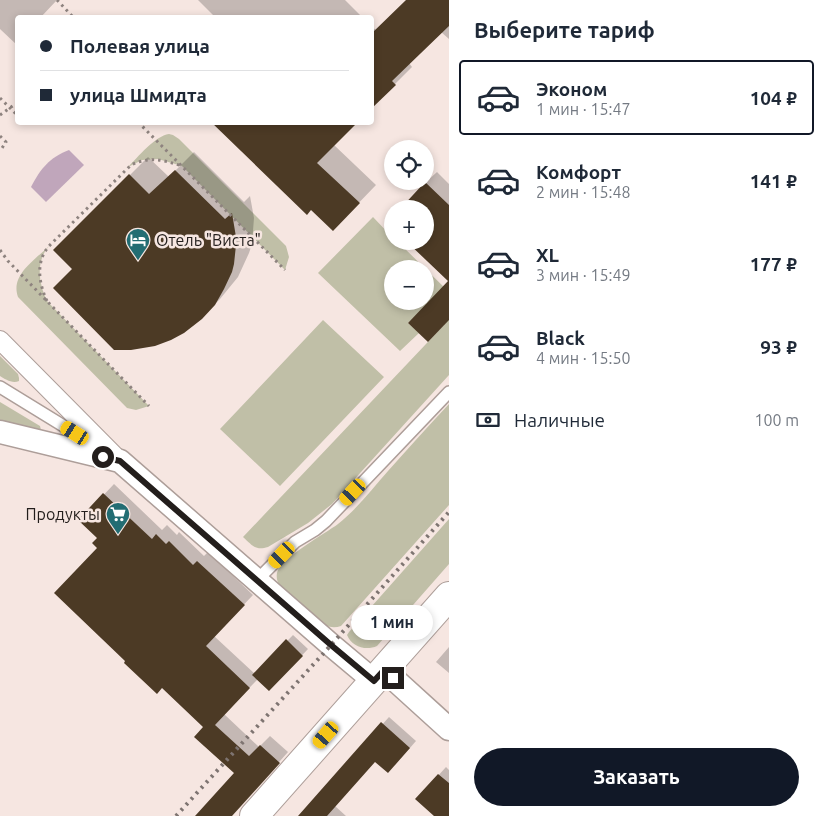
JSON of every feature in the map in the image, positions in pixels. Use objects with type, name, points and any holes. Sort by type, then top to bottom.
[{"type":"street","points":[[0,340],[120,461],[256,581],[449,730]]},
{"type":"street","points":[[0,432],[120,461]]},
{"type":"street","points":[[254,816],[449,596]]},
{"type":"lane","points":[[0,387],[120,461]]},
{"type":"lane","points":[[256,581],[295,542],[326,521],[449,392]]},
{"type":"path","points":[[57,0],[71,15]]},
{"type":"path","points":[[0,98],[15,113]]},
{"type":"path","points":[[0,115],[15,104]]},
{"type":"path","points":[[141,125],[286,270]]},
{"type":"path","points":[[0,136],[6,142],[0,151]]},
{"type":"path","points":[[47,301],[42,291],[39,276],[41,260],[48,246],[131,165],[142,160],[158,159],[182,166]]},
{"type":"path","points":[[0,250],[8,262],[149,406]]},
{"type":"green space","points":[[169,134],[179,139],[286,246],[289,257],[285,270],[182,166],[158,159],[142,160],[128,167],[153,143]]},
{"type":"green space","points":[[373,217],[384,229],[384,250],[406,250],[416,260],[384,260],[384,310],[422,310],[408,323],[419,333],[400,351],[318,273]]},
{"type":"green space","points":[[49,246],[40,266],[40,280],[47,301],[149,406],[136,410],[127,408],[18,297],[16,289],[25,268]]},
{"type":"green space","points":[[434,277],[449,292],[449,375],[332,504],[308,523],[268,547],[257,548],[251,545],[243,537],[444,325],[428,310],[434,310]]},
{"type":"green space","points":[[323,320],[384,377],[280,486],[220,429]]},
{"type":"green space","points":[[0,356],[18,374],[19,381],[11,382],[0,376]]},
{"type":"green space","points":[[0,402],[40,426],[41,430],[0,422]]},
{"type":"green space","points":[[449,404],[449,505],[341,626],[331,627],[322,624],[282,590],[277,579],[280,567],[294,554],[338,524],[352,512]]},
{"type":"green space","points":[[449,519],[449,564],[377,646],[364,648],[352,642],[347,635],[349,632]]},
{"type":"shaded area","points":[[69,150],[84,165],[46,202],[31,187],[46,164],[56,156]]},
{"type":"building","points":[[406,0],[449,0],[449,26],[392,81],[396,85],[374,106],[374,31]]},
{"type":"building","points":[[214,125],[355,125],[317,163],[360,203],[333,231],[311,210],[307,215]]},
{"type":"building","points":[[175,170],[225,219],[232,213],[236,245],[232,272],[215,305],[202,319],[184,333],[155,346],[131,350],[114,350],[53,288],[72,269],[53,250],[129,174],[149,194]]},
{"type":"building","points":[[418,190],[433,190],[449,205],[449,320],[428,342],[408,323],[420,310],[434,310],[434,296],[448,281],[434,268],[434,260],[426,260],[415,250],[434,250],[434,200],[408,200]]},
{"type":"building","points":[[103,493],[152,539],[156,534],[166,544],[169,541],[193,565],[197,561],[245,605],[206,646],[250,688],[215,725],[249,756],[260,745],[280,763],[232,816],[195,816],[234,773],[194,737],[203,727],[162,688],[157,694],[54,593],[97,548],[92,543],[97,538],[78,520]]},
{"type":"building","points":[[286,639],[303,656],[269,691],[252,675]]},
{"type":"building","points":[[381,722],[410,748],[388,773],[375,762],[327,816],[298,816]]},
{"type":"building","points":[[438,774],[449,783],[449,816],[434,816],[415,799]]},
{"type":"railway","points":[[176,816],[449,512]]},
{"type":"place","name":"Отель \"Виста\"","points":[[138,261]]},
{"type":"place","name":"Продукты","points":[[118,535]]},
{"type":"route","points":[[103,457],[120,461],[256,581],[374,681],[384,670],[393,678]]}]
